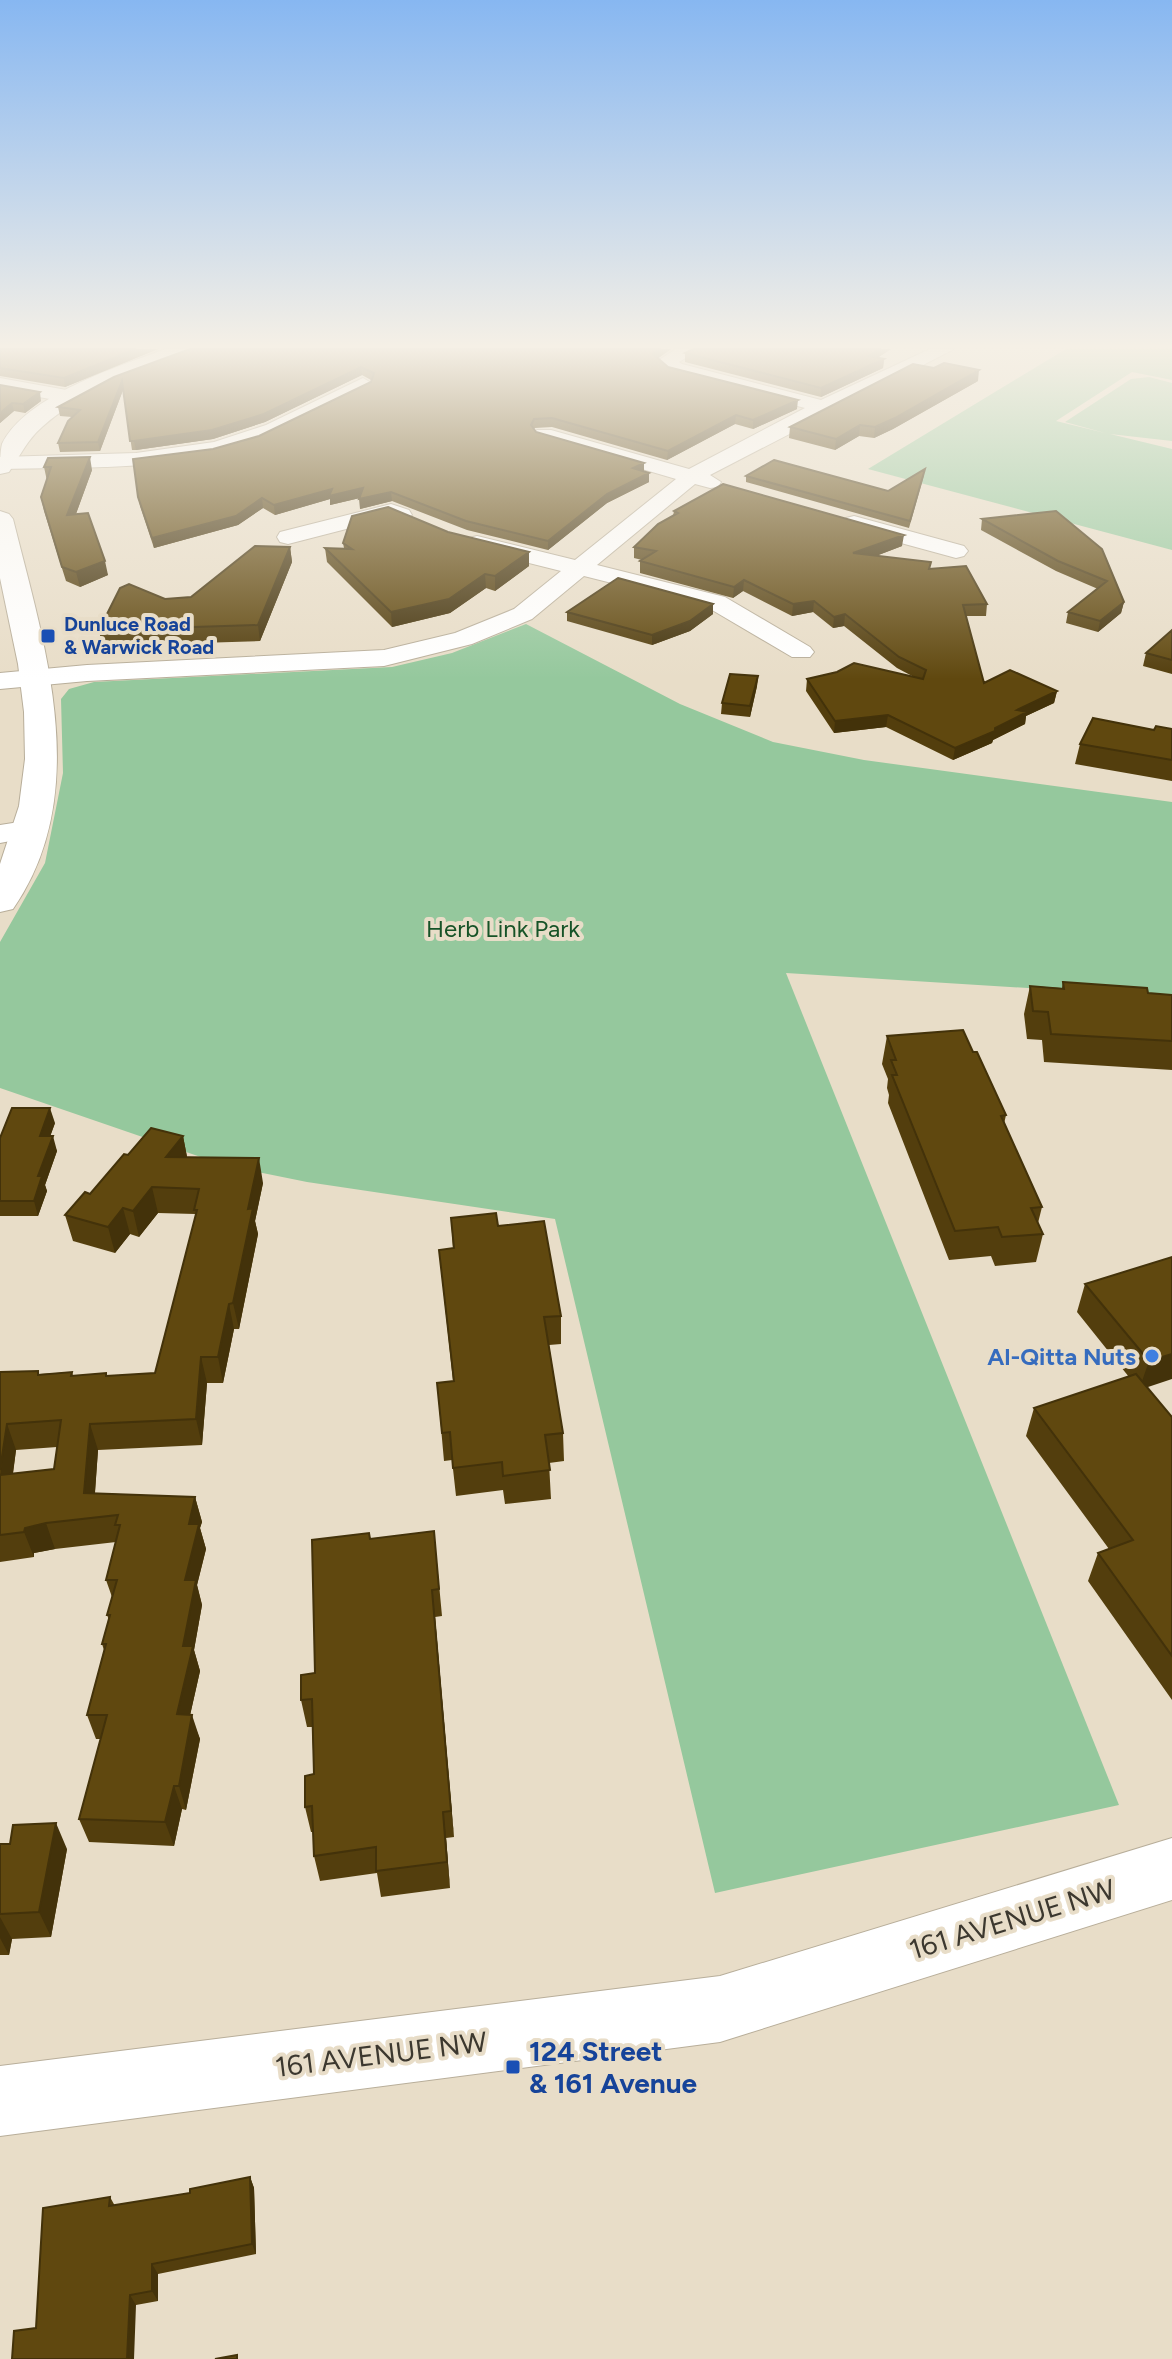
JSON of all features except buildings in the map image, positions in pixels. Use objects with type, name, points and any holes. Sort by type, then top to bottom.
[{"type":"street","points":[[0,464],[117,459]]},
{"type":"street","points":[[630,459],[736,489]]},
{"type":"street","points":[[0,681],[384,658],[463,639],[523,614],[691,477],[725,459]]},
{"type":"street","points":[[288,537],[391,511],[418,522]]},
{"type":"street","points":[[838,518],[956,551]]},
{"type":"street","points":[[0,519],[4,554],[35,677],[43,754],[32,829],[0,901]]},
{"type":"street","points":[[458,538],[716,602],[801,652]]},
{"type":"street","points":[[0,834],[32,829]]},
{"type":"street","name":"161 AVENUE NW","points":[[0,2101],[720,2009],[1172,1869]]},
{"type":"green space","points":[[884,459],[1172,459],[1172,550],[868,469]]},
{"type":"green space","name":"Herb Link Park","points":[[526,624],[680,704],[773,742],[864,760],[1172,802],[1172,997],[786,973],[1119,1805],[715,1893],[555,1219],[307,1182],[224,1165],[0,1088],[0,942],[45,863],[63,773],[61,699],[69,689],[94,682],[392,667],[452,653]]},
{"type":"place","name":"Dunluce Road & Warwick Road","points":[[48,636]]},
{"type":"place","name":"Al-Qitta Nuts","points":[[1152,1356]]},
{"type":"place","name":"124 Street & 161 Avenue","points":[[513,2067]]}]
